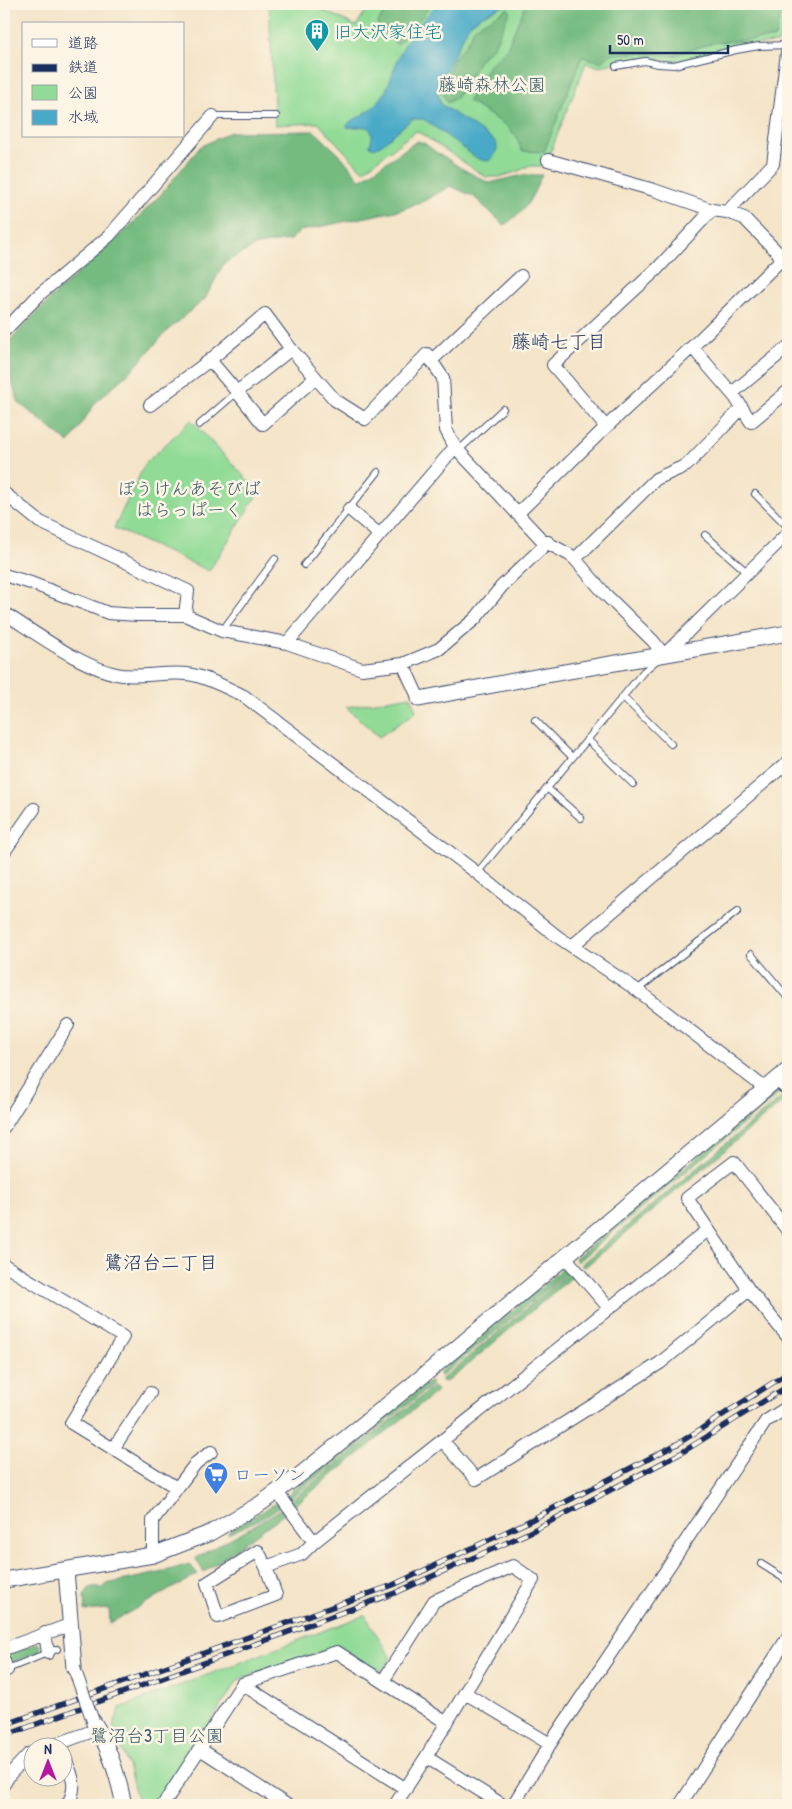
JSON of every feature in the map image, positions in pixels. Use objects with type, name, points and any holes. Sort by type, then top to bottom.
[{"type":"street","points":[[727,212],[773,164],[788,44]]},
{"type":"street","points":[[4,331],[40,294],[109,236],[213,116]]},
{"type":"street","points":[[517,514],[786,256],[744,218],[548,160]]},
{"type":"street","points":[[606,427],[553,365],[656,269],[712,210]]},
{"type":"street","points":[[432,360],[520,276]]},
{"type":"street","points":[[150,405],[210,360],[265,314],[291,349],[335,400],[365,419],[426,354],[443,378],[446,430],[456,449],[542,540],[575,559],[605,594],[653,641],[664,655]]},
{"type":"street","points":[[692,347],[732,393],[751,422],[788,392]]},
{"type":"street","points":[[732,393],[788,347]]},
{"type":"street","points":[[237,392],[291,349]]},
{"type":"street","points":[[210,360],[263,424],[315,378]]},
{"type":"street","points":[[575,559],[656,479],[687,465],[742,408]]},
{"type":"street","points":[[287,643],[456,449]]},
{"type":"street","points":[[4,493],[40,522],[188,591],[185,615]]},
{"type":"street","points":[[349,509],[380,535]]},
{"type":"street","points":[[664,655],[788,533]]},
{"type":"street","points":[[4,575],[31,582],[108,613],[185,615],[222,631],[287,643],[362,669],[403,664],[439,649],[475,619],[502,586],[548,542]]},
{"type":"street","points":[[4,613],[78,659],[100,668],[122,674],[188,674],[220,684],[244,696],[558,937],[771,1085],[788,1090]]},
{"type":"street","points":[[403,664],[419,699],[788,633]]},
{"type":"street","points":[[572,946],[788,762]]},
{"type":"street","points":[[4,852],[34,809]]},
{"type":"street","points":[[4,1127],[68,1026]]},
{"type":"street","points":[[4,1580],[153,1555],[210,1533],[260,1504],[301,1474],[421,1377],[788,1070]]},
{"type":"street","points":[[788,1231],[734,1162],[687,1198],[749,1290],[788,1335]]},
{"type":"street","points":[[266,1567],[302,1554],[314,1542],[708,1230]]},
{"type":"street","points":[[565,1257],[609,1308]]},
{"type":"street","points":[[4,1265],[123,1337],[71,1422],[177,1488]]},
{"type":"street","points":[[442,1440],[476,1479],[660,1363],[749,1290]]},
{"type":"street","points":[[113,1448],[150,1393]]},
{"type":"street","points":[[513,1805],[550,1744],[766,1421],[788,1407]]},
{"type":"street","points":[[153,1555],[153,1520],[196,1463],[211,1452]]},
{"type":"street","points":[[277,1492],[314,1542]]},
{"type":"street","points":[[258,1551],[266,1567],[276,1595],[218,1617],[206,1583],[258,1551]]},
{"type":"street","points":[[383,1681],[434,1601],[514,1566],[533,1580],[395,1805]]},
{"type":"street","points":[[66,1570],[74,1668],[115,1770],[124,1805]]},
{"type":"street","points":[[4,1649],[69,1625]]},
{"type":"street","points":[[45,1633],[52,1651]]},
{"type":"street","points":[[680,1805],[788,1637]]},
{"type":"street","points":[[164,1805],[242,1684],[337,1652],[446,1723]]},
{"type":"street","points":[[242,1684],[406,1789]]},
{"type":"street","points":[[465,1693],[550,1744]]},
{"type":"street","points":[[72,1739],[96,1725]]},
{"type":"street","points":[[200,1749],[287,1805]]},
{"type":"street","points":[[426,1757],[503,1805]]},
{"type":"street","points":[[4,1784],[10,1774],[22,1761]]},
{"type":"street","points":[[67,1805],[72,1797],[75,1784],[72,1777]]},
{"type":"lane","points":[[616,66],[645,62],[674,65],[736,50],[788,44]]},
{"type":"lane","points":[[213,116],[276,116]]},
{"type":"lane","points":[[199,425],[237,392]]},
{"type":"lane","points":[[456,449],[504,409]]},
{"type":"lane","points":[[304,565],[378,472]]},
{"type":"lane","points":[[755,494],[788,527]]},
{"type":"lane","points":[[705,535],[748,573]]},
{"type":"lane","points":[[222,631],[275,559]]},
{"type":"lane","points":[[477,873],[644,671],[664,655]]},
{"type":"lane","points":[[622,698],[671,744]]},
{"type":"lane","points":[[535,720],[572,757]]},
{"type":"lane","points":[[587,739],[633,784]]},
{"type":"lane","points":[[548,788],[581,818]]},
{"type":"lane","points":[[636,990],[738,911]]},
{"type":"lane","points":[[751,954],[788,998]]},
{"type":"lane","points":[[761,1564],[788,1581]]},
{"type":"lane","points":[[5,1667],[52,1651]]},
{"type":"green space","name":"藤崎森林公園","points":[[269,4],[310,4],[356,26],[370,4],[788,4],[788,14],[786,30],[778,43],[731,46],[689,59],[672,61],[651,58],[625,59],[600,67],[586,63],[545,166],[529,166],[500,177],[486,177],[417,131],[363,171],[318,123],[275,125]]},
{"type":"green space","points":[[390,4],[433,4],[397,45],[377,24]]},
{"type":"green space","points":[[526,4],[783,4],[775,38],[711,43],[674,56],[637,53],[611,54],[602,62],[582,57],[544,152],[522,151],[515,135],[507,126],[468,101],[490,64],[506,50]]},
{"type":"green space","points":[[508,8],[510,11],[494,46],[480,59],[457,97],[447,103],[441,89],[454,59],[467,42],[475,27]]},
{"type":"green space","points":[[314,131],[342,157],[360,180],[417,141],[424,143],[459,167],[489,183],[523,175],[542,175],[528,203],[519,214],[504,225],[473,196],[450,186],[424,201],[400,210],[300,231],[290,240],[257,245],[224,263],[205,299],[168,330],[135,367],[96,402],[69,443],[19,403],[4,359],[4,346],[54,295],[132,224],[162,193],[200,147],[230,132]]},
{"type":"green space","name":"ぼうけんあそびば はらっぱーく","points":[[191,420],[259,492],[209,571],[114,528],[145,464]]},
{"type":"green space","points":[[411,696],[416,712],[379,737],[346,707]]},
{"type":"green space","points":[[777,1091],[778,1095],[577,1262],[575,1258]]},
{"type":"green space","points":[[784,1096],[786,1099],[585,1267],[580,1265],[782,1097]]},
{"type":"green space","points":[[566,1266],[570,1270],[440,1377],[439,1372]]},
{"type":"green space","points":[[570,1272],[573,1274],[572,1277],[447,1382],[442,1381],[442,1379]]},
{"type":"green space","points":[[430,1381],[432,1385],[289,1499],[288,1494]]},
{"type":"green space","points":[[433,1387],[437,1390],[436,1392],[295,1505],[292,1505],[290,1501]]},
{"type":"green space","points":[[276,1503],[279,1504],[279,1507],[264,1517],[228,1534],[229,1531]]},
{"type":"green space","points":[[283,1509],[283,1515],[204,1572],[196,1560],[197,1557]]},
{"type":"green space","points":[[189,1564],[198,1574],[110,1623],[109,1609],[85,1611],[84,1596],[89,1588],[102,1588],[106,1584],[159,1573]]},
{"type":"green space","name":"鷺沼台3丁目公園","points":[[365,1615],[391,1658],[383,1671],[373,1668],[338,1646],[238,1680],[159,1801],[138,1802],[128,1766],[113,1726],[120,1708]]},
{"type":"green space","points":[[38,1643],[40,1651],[8,1665],[5,1655]]},
{"type":"water","points":[[437,4],[506,4],[479,17],[469,25],[437,89],[441,104],[496,142],[496,153],[488,161],[478,159],[423,119],[412,119],[382,144],[374,148],[370,146],[371,130],[365,127],[347,127],[351,121],[365,113],[382,97],[405,44]]},
{"type":"railway","points":[[4,1725],[393,1585],[525,1523],[679,1443],[788,1373]]},
{"type":"railway","points":[[4,1736],[395,1593],[528,1533],[681,1453],[788,1386]]},
{"type":"place","name":"旧大沢家住宅","points":[[317,52]]},
{"type":"place","name":"ローソン","points":[[216,1495]]},
{"type":"district","name":"藤崎七丁目","points":[[559,341]]},
{"type":"district","name":"鷺沼台二丁目","points":[[161,1262]]}]
